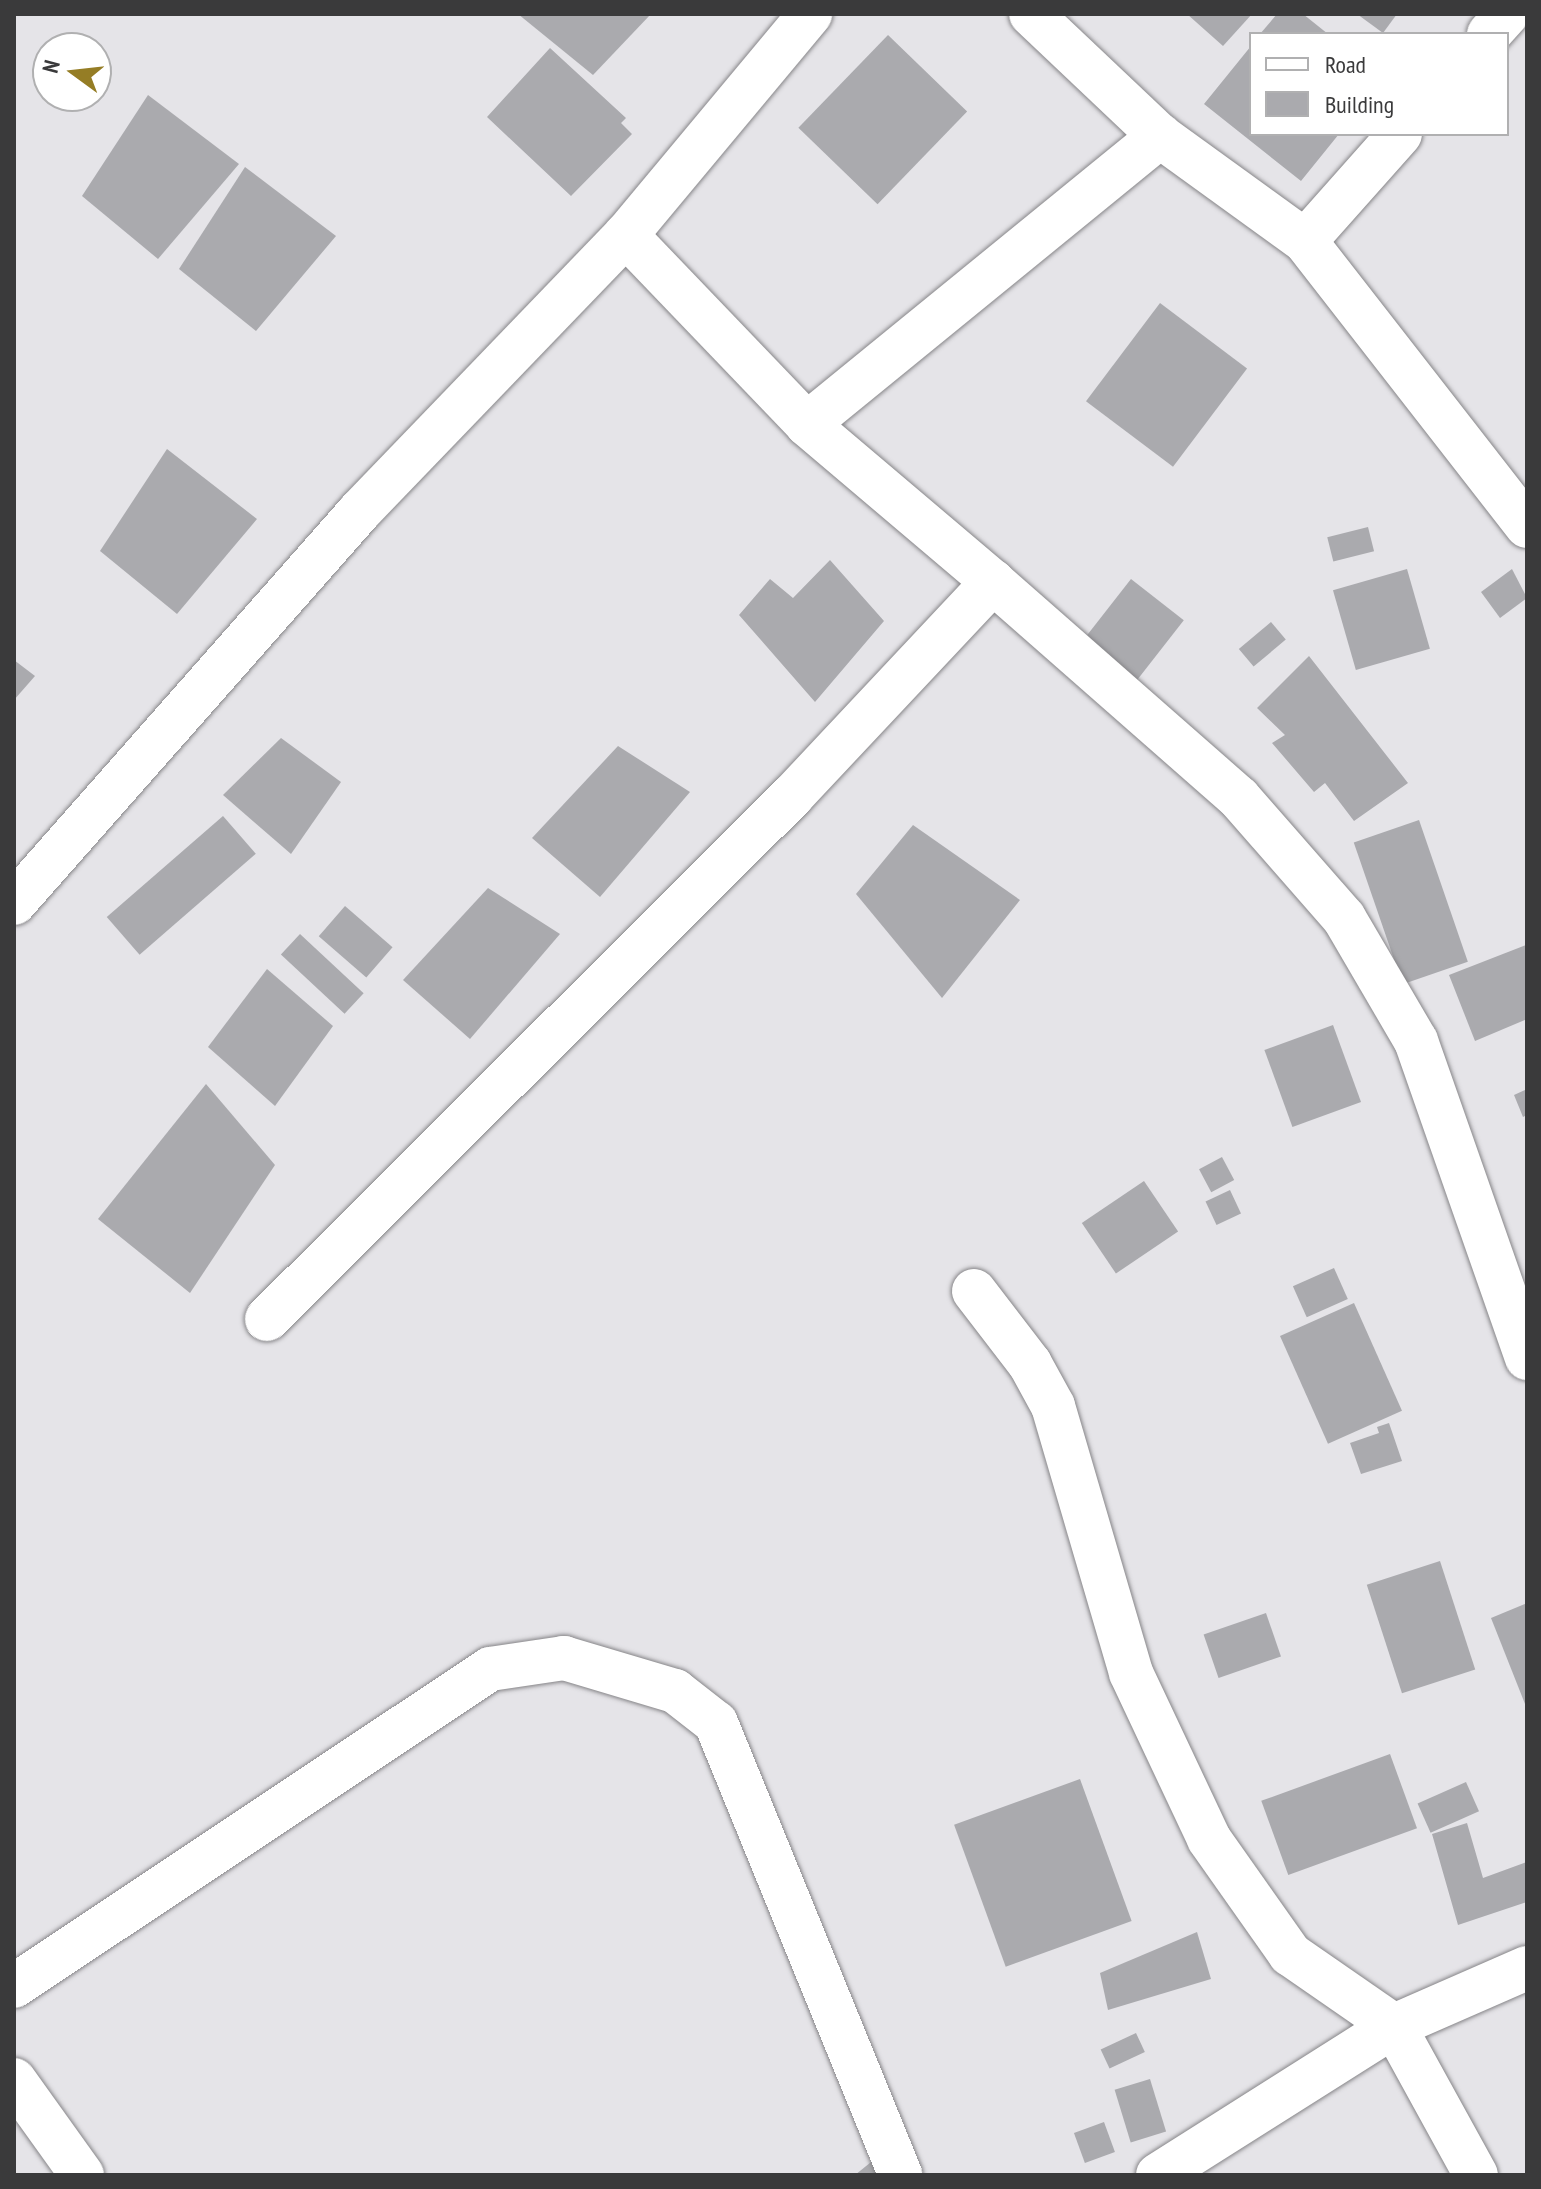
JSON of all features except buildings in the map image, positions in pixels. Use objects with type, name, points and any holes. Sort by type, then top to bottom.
[{"type":"street","points":[[14,903],[360,511],[626,235],[810,14]]},
{"type":"street","points":[[1031,14],[1160,136],[1305,241],[1527,526]]},
{"type":"street","points":[[1491,32],[1507,14]]},
{"type":"street","points":[[807,424],[1160,136]]},
{"type":"street","points":[[1305,241],[1398,136]]},
{"type":"street","points":[[626,235],[807,424],[1239,798],[1344,918],[1416,1041],[1527,1358]]},
{"type":"street","points":[[267,1319],[792,796],[993,582]]},
{"type":"street","points":[[974,1291],[1030,1364],[1053,1406],[1131,1673],[1209,1839],[1290,1954],[1394,2026],[1476,2175]]},
{"type":"street","points":[[14,1986],[490,1669],[564,1658],[675,1691],[716,1723],[900,2175]]},
{"type":"street","points":[[1158,2175],[1394,2026],[1527,1968]]},
{"type":"street","points":[[14,2080],[82,2175]]}]
